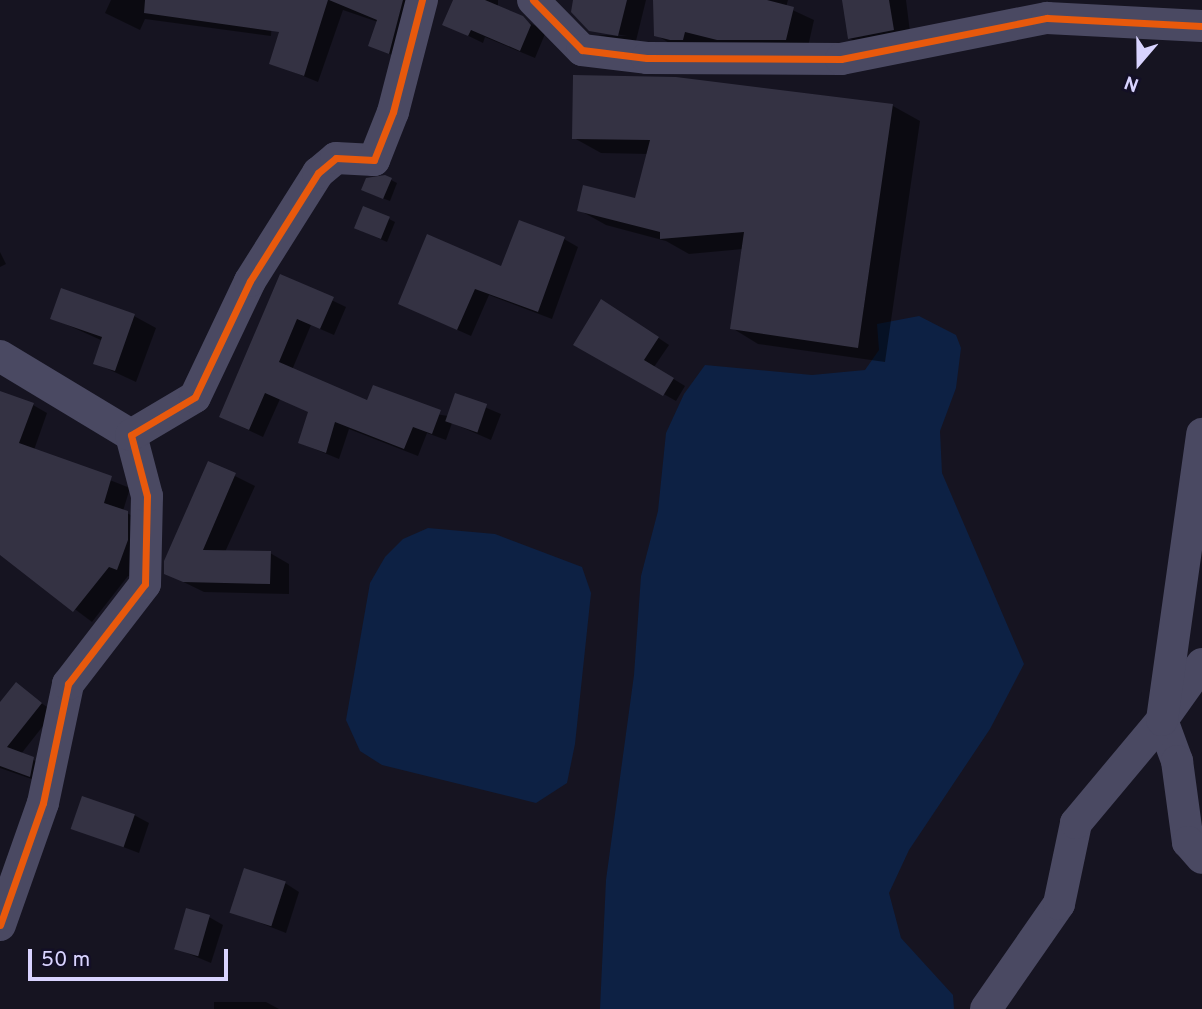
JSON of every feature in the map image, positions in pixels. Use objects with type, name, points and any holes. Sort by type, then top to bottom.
[{"type":"street","points":[[131,435],[195,397],[250,281],[318,173],[336,158],[374,160],[393,113],[422,0]]},
{"type":"street","points":[[533,0],[582,50],[647,58],[841,60],[1047,18],[1202,26]]},
{"type":"street","points":[[0,356],[131,435],[147,496],[145,583],[68,684],[43,803],[0,925]]},
{"type":"street","points":[[1202,434],[1162,720],[1177,761],[1188,842],[1202,858]]},
{"type":"street","points":[[986,1009],[1059,904],[1076,823],[1162,720],[1202,664]]},
{"type":"water","points":[[919,316],[956,335],[961,348],[956,388],[940,431],[942,473],[1024,664],[990,729],[909,850],[889,893],[901,938],[953,995],[954,1009],[600,1009],[606,880],[634,675],[641,576],[658,511],[666,433],[684,394],[705,365],[812,375],[865,370],[879,350],[877,324]]},
{"type":"water","points":[[428,528],[495,534],[582,567],[591,593],[575,744],[567,783],[536,803],[382,765],[360,751],[346,720],[370,583],[385,557],[403,539]]},
{"type":"building","points":[[145,0],[328,0],[304,76],[269,64],[279,32],[144,13]]},
{"type":"building","points":[[329,0],[403,0],[389,54],[368,46],[377,20]]},
{"type":"building","points":[[453,0],[485,0],[523,16],[531,25],[520,51],[471,30],[468,36],[442,25]]},
{"type":"building","points":[[573,0],[627,0],[618,36],[589,31],[571,12]]},
{"type":"building","points":[[653,0],[767,0],[794,7],[786,40],[717,40],[685,32],[683,40],[670,40],[654,36]]},
{"type":"building","points":[[842,0],[889,0],[894,30],[848,39]]},
{"type":"building","points":[[573,75],[676,77],[893,104],[858,348],[730,329],[744,232],[660,239],[660,232],[577,211],[583,185],[635,198],[650,140],[572,139]]},
{"type":"building","points":[[385,175],[392,178],[383,199],[361,190],[366,178]]},
{"type":"building","points":[[363,206],[390,217],[381,239],[354,228]]},
{"type":"building","points":[[519,220],[565,237],[538,312],[475,289],[457,330],[398,304],[427,234],[501,266]]},
{"type":"building","points":[[280,274],[334,297],[320,329],[297,319],[279,362],[367,400],[373,385],[441,410],[432,434],[413,427],[404,449],[335,422],[326,453],[298,443],[308,412],[265,393],[249,430],[219,417]]},
{"type":"building","points":[[61,288],[135,314],[115,371],[93,364],[102,337],[50,319]]},
{"type":"building","points":[[601,299],[659,337],[644,360],[674,378],[663,396],[573,345]]},
{"type":"building","points":[[0,391],[34,403],[19,443],[112,476],[104,503],[128,511],[128,540],[117,570],[109,567],[73,612],[0,555]]},
{"type":"building","points":[[455,393],[487,404],[477,432],[445,421]]},
{"type":"building","points":[[208,461],[236,473],[203,550],[271,551],[270,584],[183,582],[164,574],[164,561]]},
{"type":"building","points":[[16,682],[42,703],[7,747],[34,757],[30,777],[0,766],[0,702]]},
{"type":"building","points":[[82,796],[135,814],[124,847],[71,829]]},
{"type":"building","points":[[244,868],[286,882],[271,926],[229,913]]},
{"type":"building","points":[[186,908],[210,915],[198,956],[174,949]]},
{"type":"cycle path","points":[[0,925],[43,803],[68,684],[145,584],[147,496],[131,435],[195,397],[250,281],[318,173],[336,158],[374,160],[393,112],[422,0]]},
{"type":"cycle path","points":[[533,0],[582,50],[647,58],[841,59],[1047,18],[1202,26]]}]
